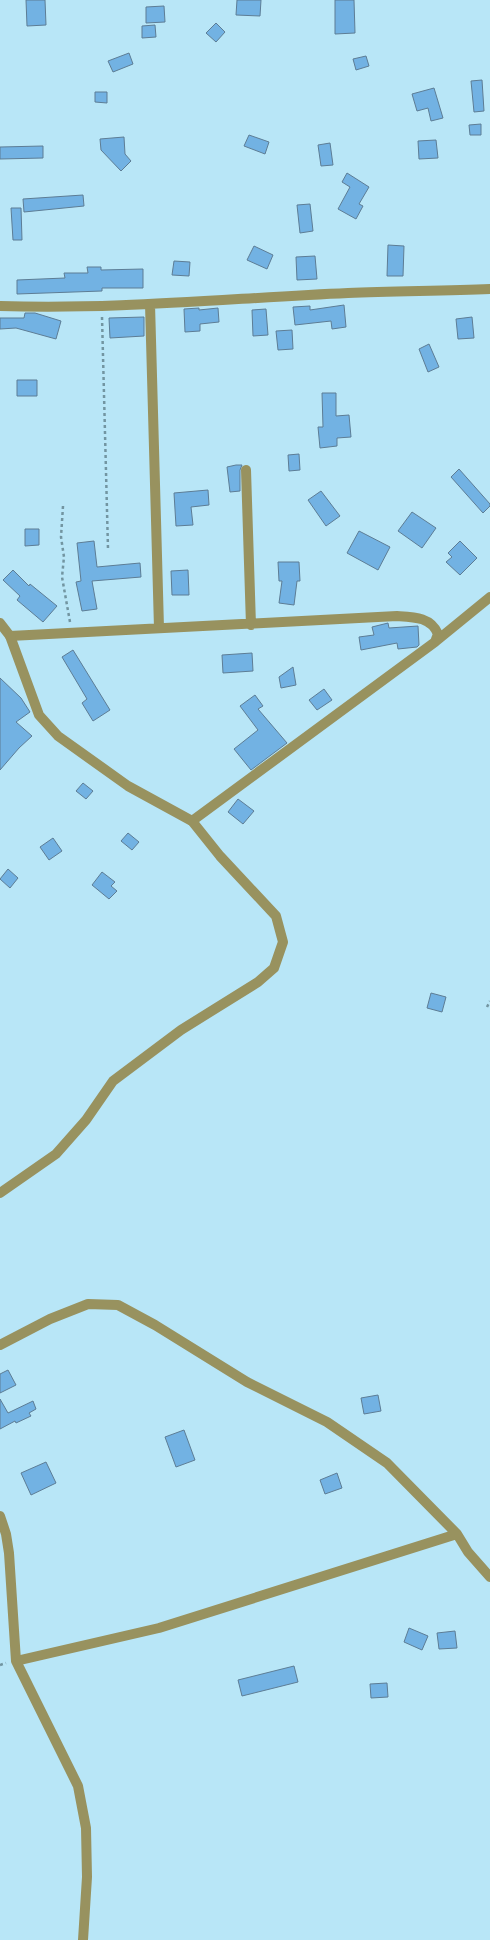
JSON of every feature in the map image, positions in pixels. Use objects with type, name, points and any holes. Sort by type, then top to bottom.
[{"type":"street","points":[[0,306],[31,307],[208,302],[347,293],[490,289]]},
{"type":"street","points":[[150,304],[159,628]]},
{"type":"street","points":[[246,470],[251,625]]},
{"type":"street","points":[[192,821],[435,642],[490,597]]},
{"type":"street","points":[[10,636],[251,625],[398,616],[420,618],[431,623],[438,634],[435,642]]},
{"type":"street","points":[[0,623],[10,636],[39,715],[58,736],[128,786],[192,821],[225,861],[276,916],[283,942],[274,968],[258,982],[181,1030],[113,1081],[86,1120],[56,1154],[0,1193]]},
{"type":"street","points":[[0,1345],[50,1319],[88,1304],[118,1305],[155,1325],[247,1382],[327,1422],[381,1459],[457,1534],[468,1552],[490,1577]]},
{"type":"street","points":[[0,1516],[6,1534],[9,1553],[16,1661],[78,1786],[86,1828],[87,1877],[82,1940]]},
{"type":"street","points":[[16,1661],[159,1628],[457,1534]]},
{"type":"path","points":[[101,305],[108,549]]},
{"type":"path","points":[[63,506],[61,537],[64,558],[62,577],[71,633]]},
{"type":"path","points":[[487,1007],[490,1001]]},
{"type":"building","points":[[26,0],[45,0],[46,25],[27,26]]},
{"type":"building","points":[[237,0],[261,0],[260,16],[236,15]]},
{"type":"building","points":[[335,0],[354,0],[355,33],[335,34]]},
{"type":"building","points":[[164,6],[165,22],[146,23],[146,7]]},
{"type":"building","points":[[216,23],[225,32],[216,42],[206,33]]},
{"type":"building","points":[[155,25],[156,37],[142,38],[142,26]]},
{"type":"building","points":[[129,53],[133,64],[113,72],[108,61]]},
{"type":"building","points":[[366,56],[369,66],[356,70],[353,59]]},
{"type":"building","points":[[482,80],[484,111],[474,112],[471,81]]},
{"type":"building","points":[[434,88],[443,118],[431,121],[428,108],[417,111],[412,94]]},
{"type":"building","points":[[95,92],[107,92],[107,103],[95,102]]},
{"type":"building","points":[[481,124],[481,135],[470,135],[469,125]]},
{"type":"building","points":[[249,135],[269,142],[265,154],[244,146]]},
{"type":"building","points":[[124,137],[125,154],[131,161],[121,171],[101,150],[100,139]]},
{"type":"building","points":[[436,140],[438,158],[419,159],[418,141]]},
{"type":"building","points":[[330,143],[333,165],[321,166],[318,145]]},
{"type":"building","points":[[43,146],[43,158],[0,159],[0,147]]},
{"type":"building","points":[[347,173],[369,187],[359,204],[363,206],[356,219],[338,209],[350,187],[342,182]]},
{"type":"building","points":[[83,195],[84,206],[24,212],[23,199]]},
{"type":"building","points":[[310,204],[313,231],[300,233],[297,205]]},
{"type":"building","points":[[11,208],[21,208],[22,240],[13,240]]},
{"type":"building","points":[[388,245],[404,246],[403,276],[387,276]]},
{"type":"building","points":[[254,246],[273,255],[267,269],[247,260]]},
{"type":"building","points":[[315,256],[317,279],[297,280],[296,257]]},
{"type":"building","points":[[174,261],[190,262],[189,276],[172,275]]},
{"type":"building","points":[[87,267],[101,267],[101,270],[143,269],[143,288],[102,288],[102,291],[17,294],[17,280],[65,278],[64,273],[88,273]]},
{"type":"building","points":[[344,305],[346,327],[332,329],[331,321],[295,325],[293,307],[310,306],[310,310]]},
{"type":"building","points":[[199,308],[199,310],[218,308],[219,322],[200,324],[200,331],[185,332],[184,309]]},
{"type":"building","points":[[266,309],[268,335],[253,336],[252,310]]},
{"type":"building","points":[[25,313],[35,313],[61,321],[56,339],[16,328],[0,329],[0,318],[24,318]]},
{"type":"building","points":[[144,317],[144,336],[110,338],[109,318]]},
{"type":"building","points":[[472,317],[474,338],[458,339],[456,319]]},
{"type":"building","points":[[292,330],[293,349],[278,350],[276,331]]},
{"type":"building","points":[[429,344],[439,367],[428,372],[419,349]]},
{"type":"building","points":[[17,380],[37,380],[37,396],[17,396]]},
{"type":"building","points":[[322,393],[336,393],[336,416],[349,415],[351,437],[337,438],[337,446],[320,448],[318,427],[323,427]]},
{"type":"building","points":[[299,454],[300,470],[289,471],[288,455]]},
{"type":"building","points":[[242,465],[240,470],[240,491],[230,492],[227,467]]},
{"type":"building","points":[[459,469],[490,504],[490,506],[483,513],[451,477]]},
{"type":"building","points":[[208,490],[209,505],[191,507],[193,525],[176,526],[174,493]]},
{"type":"building","points":[[321,491],[340,516],[326,526],[308,500]]},
{"type":"building","points":[[412,512],[436,528],[422,548],[398,531]]},
{"type":"building","points":[[25,529],[39,529],[39,545],[25,546]]},
{"type":"building","points":[[359,531],[390,547],[378,570],[347,553]]},
{"type":"building","points":[[94,541],[97,567],[140,563],[141,577],[92,581],[97,609],[82,611],[76,582],[81,581],[77,543]]},
{"type":"building","points":[[460,541],[477,558],[460,575],[446,562],[452,557],[448,553]]},
{"type":"building","points":[[278,562],[299,562],[300,581],[297,581],[294,605],[279,603],[282,581],[279,581]]},
{"type":"building","points":[[13,570],[29,586],[30,584],[57,606],[43,622],[17,600],[20,596],[3,580]]},
{"type":"building","points":[[188,570],[189,595],[172,595],[171,571]]},
{"type":"building","points":[[388,623],[389,628],[418,626],[419,645],[417,647],[398,649],[397,643],[361,650],[359,637],[374,635],[372,627]]},
{"type":"building","points":[[73,650],[110,710],[93,721],[82,703],[87,699],[62,657]]},
{"type":"building","points":[[252,653],[253,671],[223,673],[222,655]]},
{"type":"building","points":[[293,667],[296,685],[281,688],[279,677]]},
{"type":"building","points":[[0,678],[21,698],[30,712],[16,722],[32,736],[19,748],[0,770]]},
{"type":"building","points":[[324,689],[332,700],[317,710],[309,700]]},
{"type":"building","points":[[255,695],[263,706],[258,709],[287,743],[251,770],[234,749],[258,730],[240,706]]},
{"type":"building","points":[[83,783],[93,791],[86,799],[76,791]]},
{"type":"building","points":[[238,799],[254,811],[243,824],[228,812]]},
{"type":"building","points":[[128,833],[139,842],[132,850],[121,841]]},
{"type":"building","points":[[53,838],[62,851],[49,860],[40,847]]},
{"type":"building","points":[[8,869],[18,878],[10,888],[0,879]]},
{"type":"building","points":[[102,872],[115,882],[111,886],[117,891],[109,899],[92,885]]},
{"type":"building","points":[[431,993],[446,997],[442,1012],[427,1008]]},
{"type":"building","points":[[8,1370],[16,1385],[0,1393],[0,1374]]},
{"type":"building","points":[[378,1395],[381,1411],[364,1414],[361,1398]]},
{"type":"building","points":[[0,1399],[8,1413],[33,1401],[36,1409],[29,1413],[31,1416],[16,1423],[15,1421],[0,1429]]},
{"type":"building","points":[[184,1430],[195,1460],[176,1467],[165,1437]]},
{"type":"building","points":[[46,1462],[56,1483],[31,1495],[21,1473]]},
{"type":"building","points":[[337,1473],[342,1488],[325,1494],[320,1480]]},
{"type":"building","points":[[409,1628],[428,1636],[422,1650],[404,1642]]},
{"type":"building","points":[[455,1631],[457,1648],[439,1649],[437,1633]]},
{"type":"building","points":[[294,1666],[298,1682],[242,1696],[238,1680]]},
{"type":"building","points":[[387,1683],[388,1697],[371,1698],[370,1684]]}]
